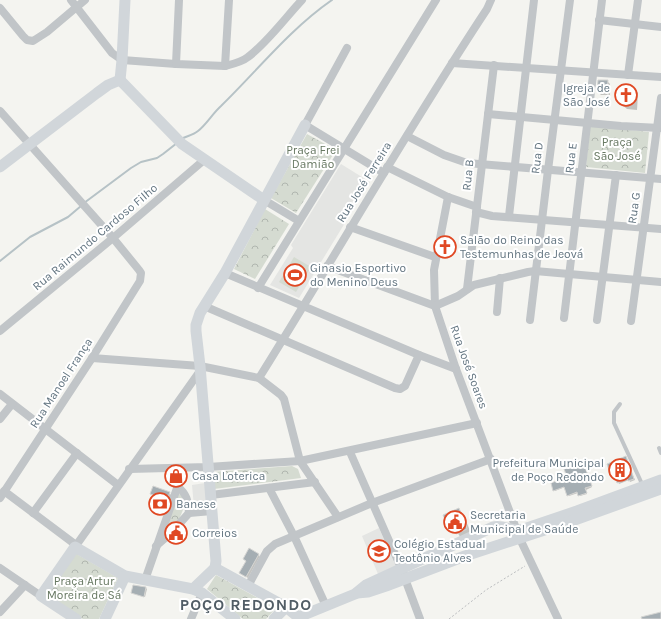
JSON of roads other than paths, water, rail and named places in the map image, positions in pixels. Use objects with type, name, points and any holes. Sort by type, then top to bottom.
[{"type":"street","points":[[0,8],[27,40],[33,41],[74,3],[85,0]]},
{"type":"street","points":[[120,80],[125,0]]},
{"type":"street","points":[[176,64],[179,0]]},
{"type":"street","points":[[225,66],[229,0]]},
{"type":"street","points":[[258,288],[436,0]]},
{"type":"street","name":"Rua José Ferreira","points":[[259,378],[350,227],[487,9],[491,0]]},
{"type":"street","points":[[509,216],[534,0]]},
{"type":"street","name":"Rua D","points":[[530,320],[560,70],[570,0]]},
{"type":"street","name":"Rua E","points":[[564,318],[602,0]]},
{"type":"street","points":[[628,75],[638,0]]},
{"type":"street","points":[[74,3],[112,53],[122,60],[225,66],[248,57],[259,48],[298,2]]},
{"type":"street","points":[[600,20],[661,27]]},
{"type":"street","points":[[190,619],[198,591],[215,568],[216,561],[196,331],[198,318],[347,48]]},
{"type":"street","points":[[452,63],[661,77]]},
{"type":"street","name":"Rua B","points":[[467,289],[494,65]]},
{"type":"street","points":[[120,80],[179,140],[204,160],[264,200],[299,221]]},
{"type":"street","points":[[0,167],[103,89],[120,80]]},
{"type":"street","name":"Rua G","points":[[631,321],[650,178],[659,128],[661,98]]},
{"type":"street","points":[[0,111],[113,238]]},
{"type":"street","points":[[488,114],[659,128]]},
{"type":"street","points":[[305,125],[344,149],[385,170],[486,215],[661,229]]},
{"type":"street","points":[[407,136],[452,159],[467,163],[661,179]]},
{"type":"street","name":"Rua Raimundo Cardoso Filho","points":[[0,331],[113,238],[204,160]]},
{"type":"street","points":[[597,320],[616,175]]},
{"type":"street","name":"Rua José Soares","points":[[448,197],[436,256],[433,280],[435,306],[456,369],[518,535],[558,619]]},
{"type":"street","points":[[350,227],[436,256]]},
{"type":"street","name":"Rua Manoel França","points":[[2,495],[92,358],[140,281],[141,276],[139,270],[113,238]]},
{"type":"street","points":[[327,266],[435,306],[458,296],[467,289],[482,282],[535,271],[661,282]]},
{"type":"street","points":[[224,273],[456,369]]},
{"type":"street","points":[[497,312],[500,278]]},
{"type":"street","points":[[204,306],[395,388],[405,386],[420,355]]},
{"type":"street","points":[[92,358],[200,369],[259,378],[284,399],[300,462],[338,517]]},
{"type":"street","points":[[41,596],[200,369]]},
{"type":"street","points":[[0,394],[118,485]]},
{"type":"street","points":[[0,419],[12,404]]},
{"type":"street","points":[[129,469],[184,468],[300,462],[477,424]]},
{"type":"street","points":[[350,452],[401,568],[420,619]]},
{"type":"street","points":[[33,513],[77,453]]},
{"type":"street","points":[[248,586],[269,548],[275,544],[372,503],[490,458]]},
{"type":"street","points":[[145,580],[184,468]]},
{"type":"street","points":[[215,568],[286,607],[297,616],[301,616],[355,594],[368,592],[405,579],[518,535],[578,515],[644,490],[661,480]]},
{"type":"street","points":[[211,495],[315,482]]},
{"type":"street","points":[[177,486],[186,494],[189,513]]},
{"type":"street","points":[[269,488],[294,536],[326,606]]},
{"type":"street","points":[[644,490],[661,489]]},
{"type":"street","points":[[2,495],[33,513],[75,546],[125,576],[198,591],[236,619]]},
{"type":"street","points":[[156,547],[189,513],[212,511]]},
{"type":"street","points":[[355,594],[366,585],[401,568],[496,526],[502,526],[518,535]]},
{"type":"street","points":[[432,555],[437,567]]},
{"type":"street","points":[[0,568],[76,619]]},
{"type":"street","points":[[105,619],[125,576]]},
{"type":"street","points":[[0,612],[4,602],[25,585]]},
{"type":"street","points":[[274,619],[286,607]]},
{"type":"lane","points":[[620,404],[614,412],[614,423],[644,490]]},
{"type":"lane","points":[[659,448],[661,453]]},
{"type":"waterway","points":[[181,139],[194,134],[201,128],[288,37],[317,11],[332,0]]},
{"type":"waterway","points":[[84,203],[131,168],[141,162],[157,158],[177,143]]},
{"type":"waterway","points":[[0,261],[30,237],[68,217],[81,206]]},
{"type":"place","name":"Igreja de São José","points":[[626,95]]},
{"type":"place","name":"Salão do Reino das Testemunhas de Jeová","points":[[445,247]]},
{"type":"place","name":"Ginasio Esportivo do Menino Deus","points":[[295,275]]},
{"type":"place","name":"Prefeitura Municipal de Poço Redondo","points":[[620,470]]},
{"type":"place","name":"Casa Loterica","points":[[176,476]]},
{"type":"place","name":"Banese","points":[[160,504]]},
{"type":"place","name":"Secretaria Municipal de Saúde","points":[[455,522]]},
{"type":"place","name":"Correios","points":[[176,533]]},
{"type":"place","name":"Colégio Estadual Teotônio Alves","points":[[379,551]]},
{"type":"district","name":"POÇO REDONDO","points":[[246,604]]},
{"type":"park label","name":"Praça São José","points":[[617,149]]},
{"type":"park label","name":"Praça Frei Damião","points":[[313,157]]},
{"type":"park label","name":"Praça Artur Moreira de Sá","points":[[84,588]]}]
